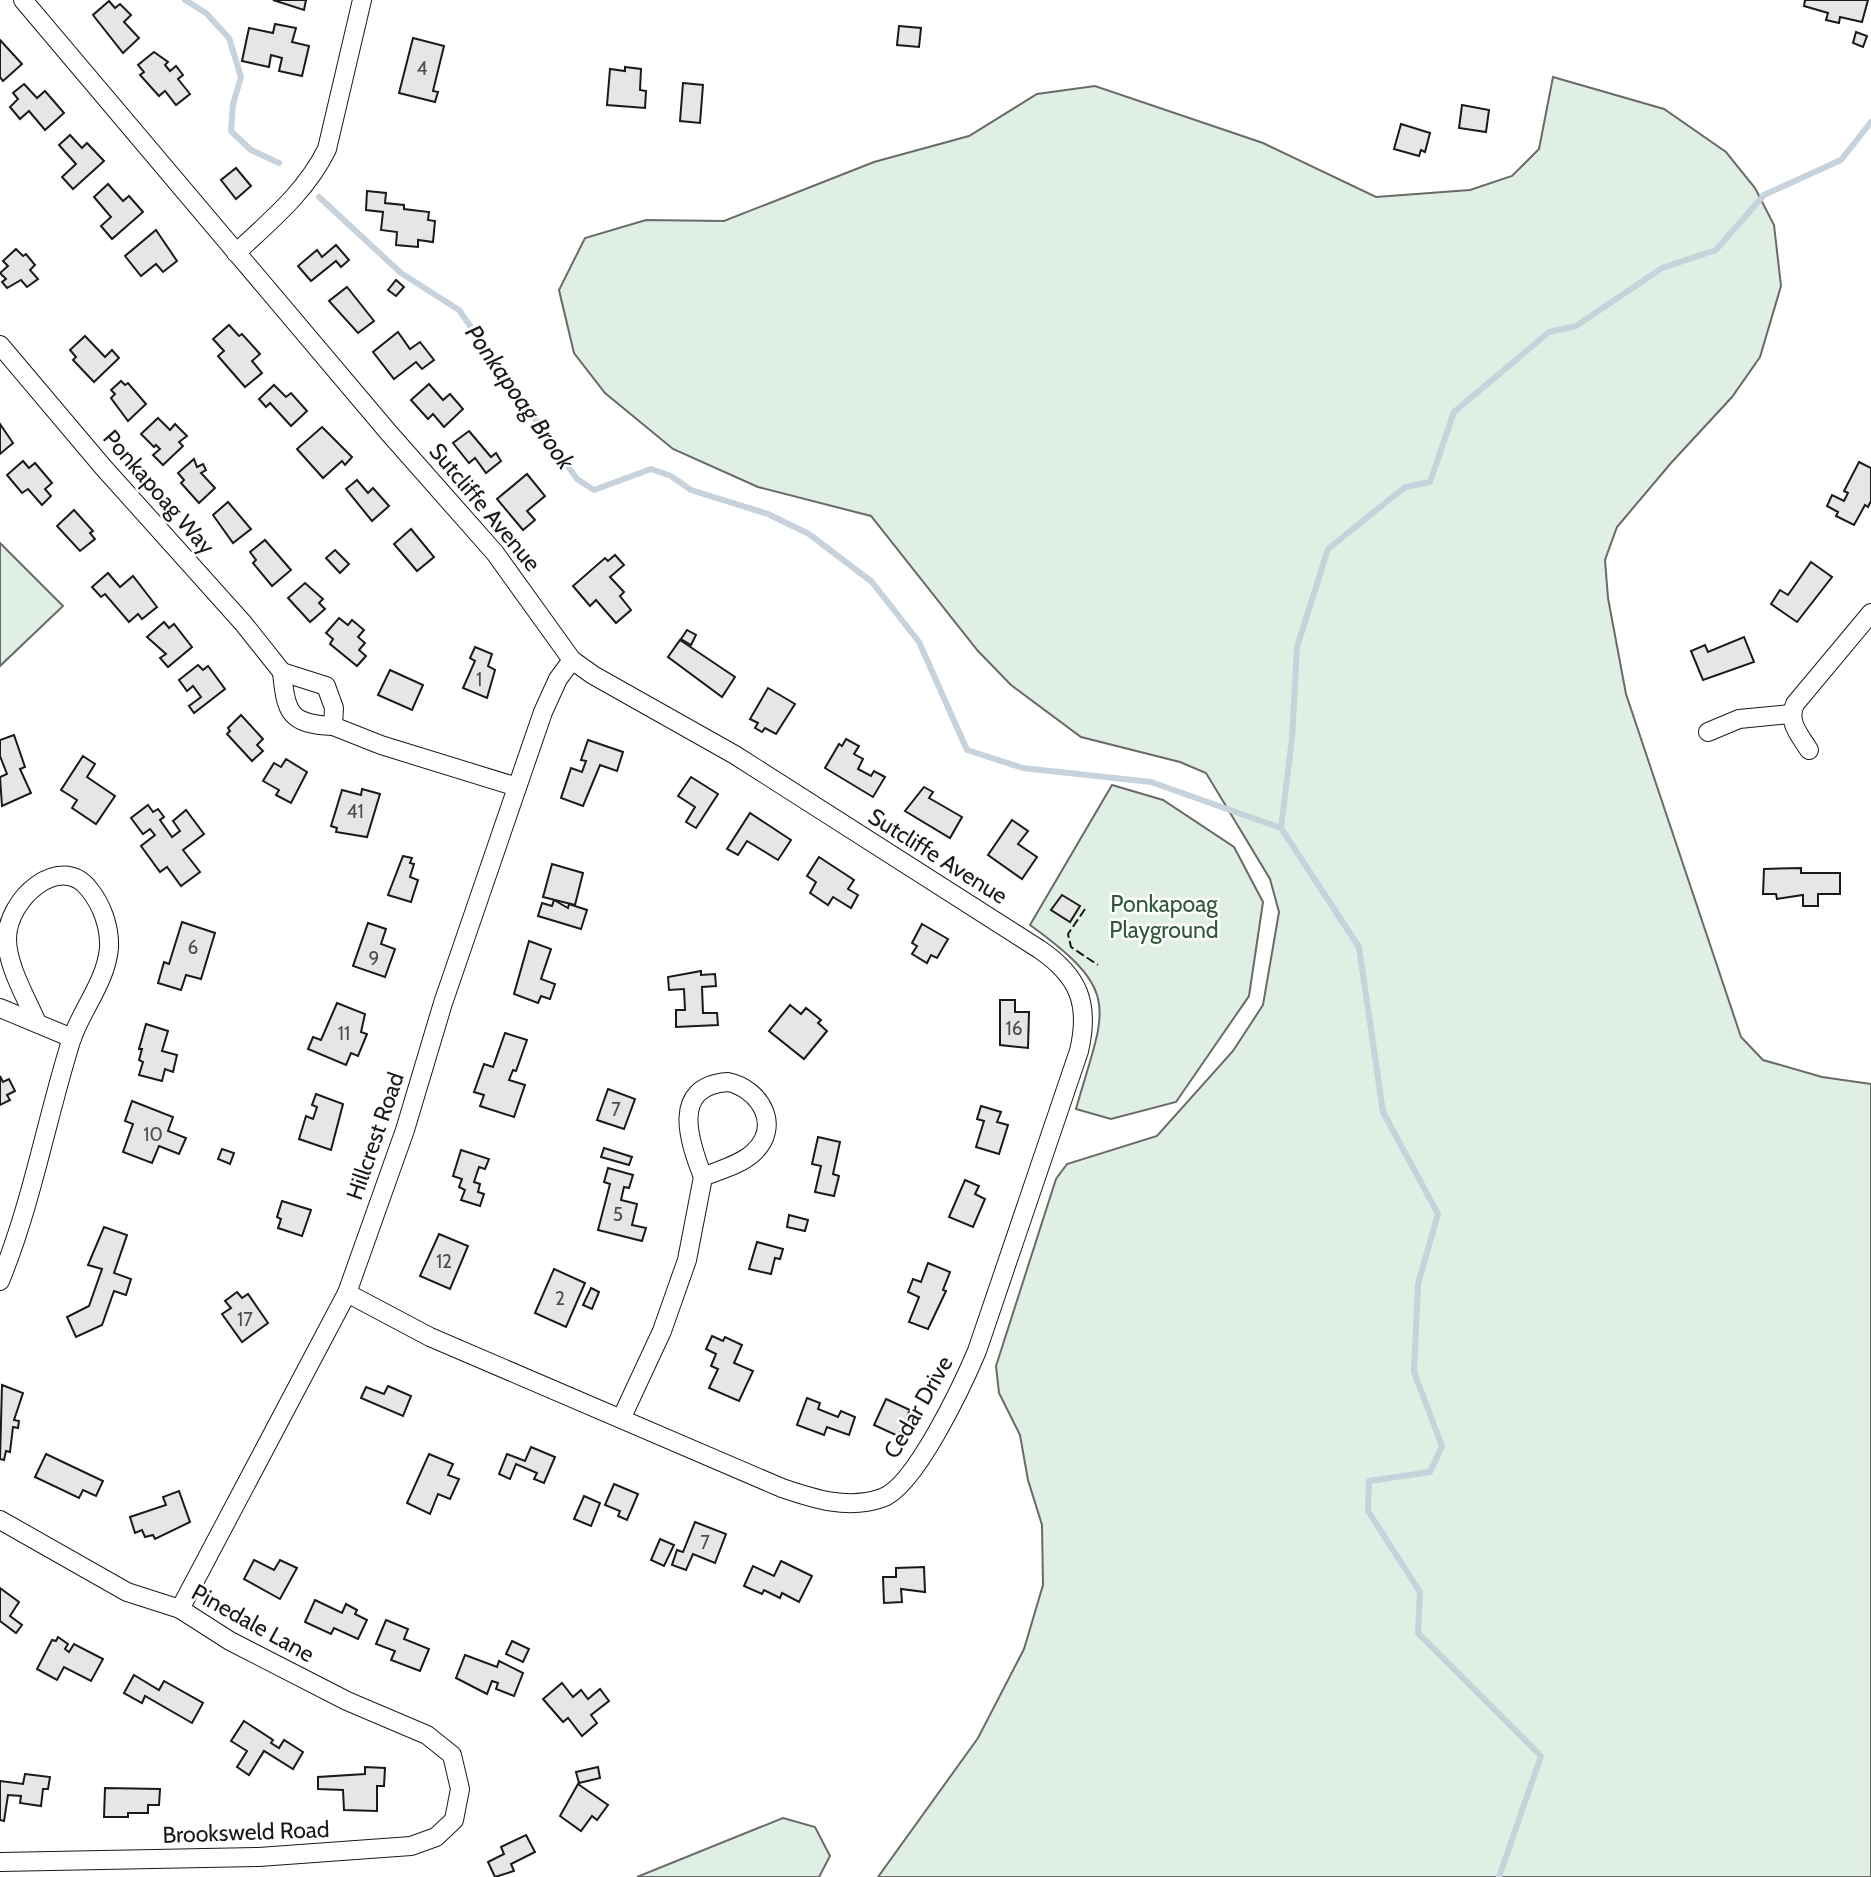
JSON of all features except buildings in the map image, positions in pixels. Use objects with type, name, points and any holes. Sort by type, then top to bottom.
[{"type":"street","name":"Sutcliffe Avenue","points":[[23,0],[236,253],[495,553],[572,660],[593,675],[735,755],[1007,928]]},
{"type":"street","points":[[236,253],[305,186],[319,166],[327,149],[362,0]]},
{"type":"street","name":"Ponkapoag Way","points":[[0,345],[103,467],[243,623],[282,672]]},
{"type":"street","points":[[1809,750],[1794,727],[1791,714],[1796,704],[1871,613]]},
{"type":"street","name":"Hillcrest Road","points":[[180,1609],[347,1293],[405,1130],[448,990],[542,712],[558,679],[572,660]]},
{"type":"street","points":[[333,726],[332,696],[326,686],[282,672],[284,696],[295,719],[305,724],[333,726],[381,745],[517,787]]},
{"type":"street","points":[[1708,732],[1739,719],[1791,714]]},
{"type":"street","points":[[0,1281],[17,1240],[72,1038],[98,986],[109,949],[107,923],[88,886],[72,877],[49,878],[28,891],[12,910],[4,943],[37,1024]]},
{"type":"street","name":"Cedar Drive","points":[[347,1293],[430,1337],[622,1417],[711,1458],[819,1500],[865,1502],[885,1497],[903,1480],[925,1451],[962,1388],[1079,1051],[1084,1026],[1080,995],[1064,969],[1007,928]]},
{"type":"street","points":[[0,1008],[72,1038]]},
{"type":"street","points":[[622,1417],[662,1331],[687,1260],[703,1177],[687,1121],[692,1102],[697,1094],[717,1083],[740,1084],[750,1090],[764,1108],[766,1132],[762,1143],[744,1160],[703,1177]]},
{"type":"street","name":"Pinedale Lane","points":[[0,1520],[127,1592],[180,1609],[230,1641],[347,1701],[427,1735],[452,1755],[460,1788]]},
{"type":"street","name":"Brooksweld Road","points":[[0,1862],[259,1857],[411,1846],[436,1837],[454,1820],[460,1788]]},
{"type":"green space","points":[[1553,77],[1664,109],[1726,152],[1755,188],[1774,225],[1781,286],[1760,357],[1732,397],[1617,527],[1605,560],[1608,598],[1626,694],[1741,1037],[1763,1060],[1822,1077],[1871,1084],[1871,1877],[878,1877],[978,1738],[1024,1649],[1043,1585],[1042,1525],[1028,1480],[1020,1435],[999,1393],[996,1366],[1056,1179],[1067,1164],[1157,1136],[1233,1051],[1263,1005],[1279,912],[1270,879],[1206,773],[1180,762],[1081,737],[1011,685],[978,651],[871,516],[758,487],[673,449],[605,393],[574,353],[559,290],[585,238],[646,220],[724,221],[874,162],[969,136],[1037,94],[1095,86],[1263,143],[1376,197],[1470,190],[1512,176],[1539,149]]},
{"type":"green space","points":[[0,543],[63,606],[0,666]]},
{"type":"green space","name":"Ponkapoag Playground","points":[[1112,785],[1163,800],[1234,847],[1263,902],[1249,996],[1176,1102],[1111,1119],[1076,1109],[1099,1024],[1099,1004],[1094,986],[1081,968],[1030,925]]},
{"type":"green space","points":[[783,1818],[815,1827],[830,1856],[819,1877],[637,1877]]},
{"type":"waterway","name":"Ponkapoag Brook","points":[[185,0],[206,13],[229,38],[241,77],[233,104],[231,131],[251,150],[279,163]]},
{"type":"waterway","points":[[1281,828],[1292,738],[1297,647],[1328,549],[1405,487],[1430,482],[1454,412],[1549,332],[1576,326],[1662,268],[1716,250],[1764,195],[1841,160],[1871,122]]},
{"type":"waterway","name":"Ponkapoag Brook","points":[[319,197],[401,273],[459,310],[577,479],[594,490],[651,469],[671,476],[691,490],[768,514],[809,534],[872,582],[919,642],[967,750],[1023,768],[1151,782],[1281,828],[1359,947],[1383,1112],[1438,1214],[1418,1284],[1414,1372],[1442,1446],[1430,1472],[1369,1481],[1368,1511],[1420,1592],[1418,1633],[1541,1756],[1499,1877]]},
{"type":"fence","points":[[1085,909],[1068,934],[1071,947],[1098,965]]}]
